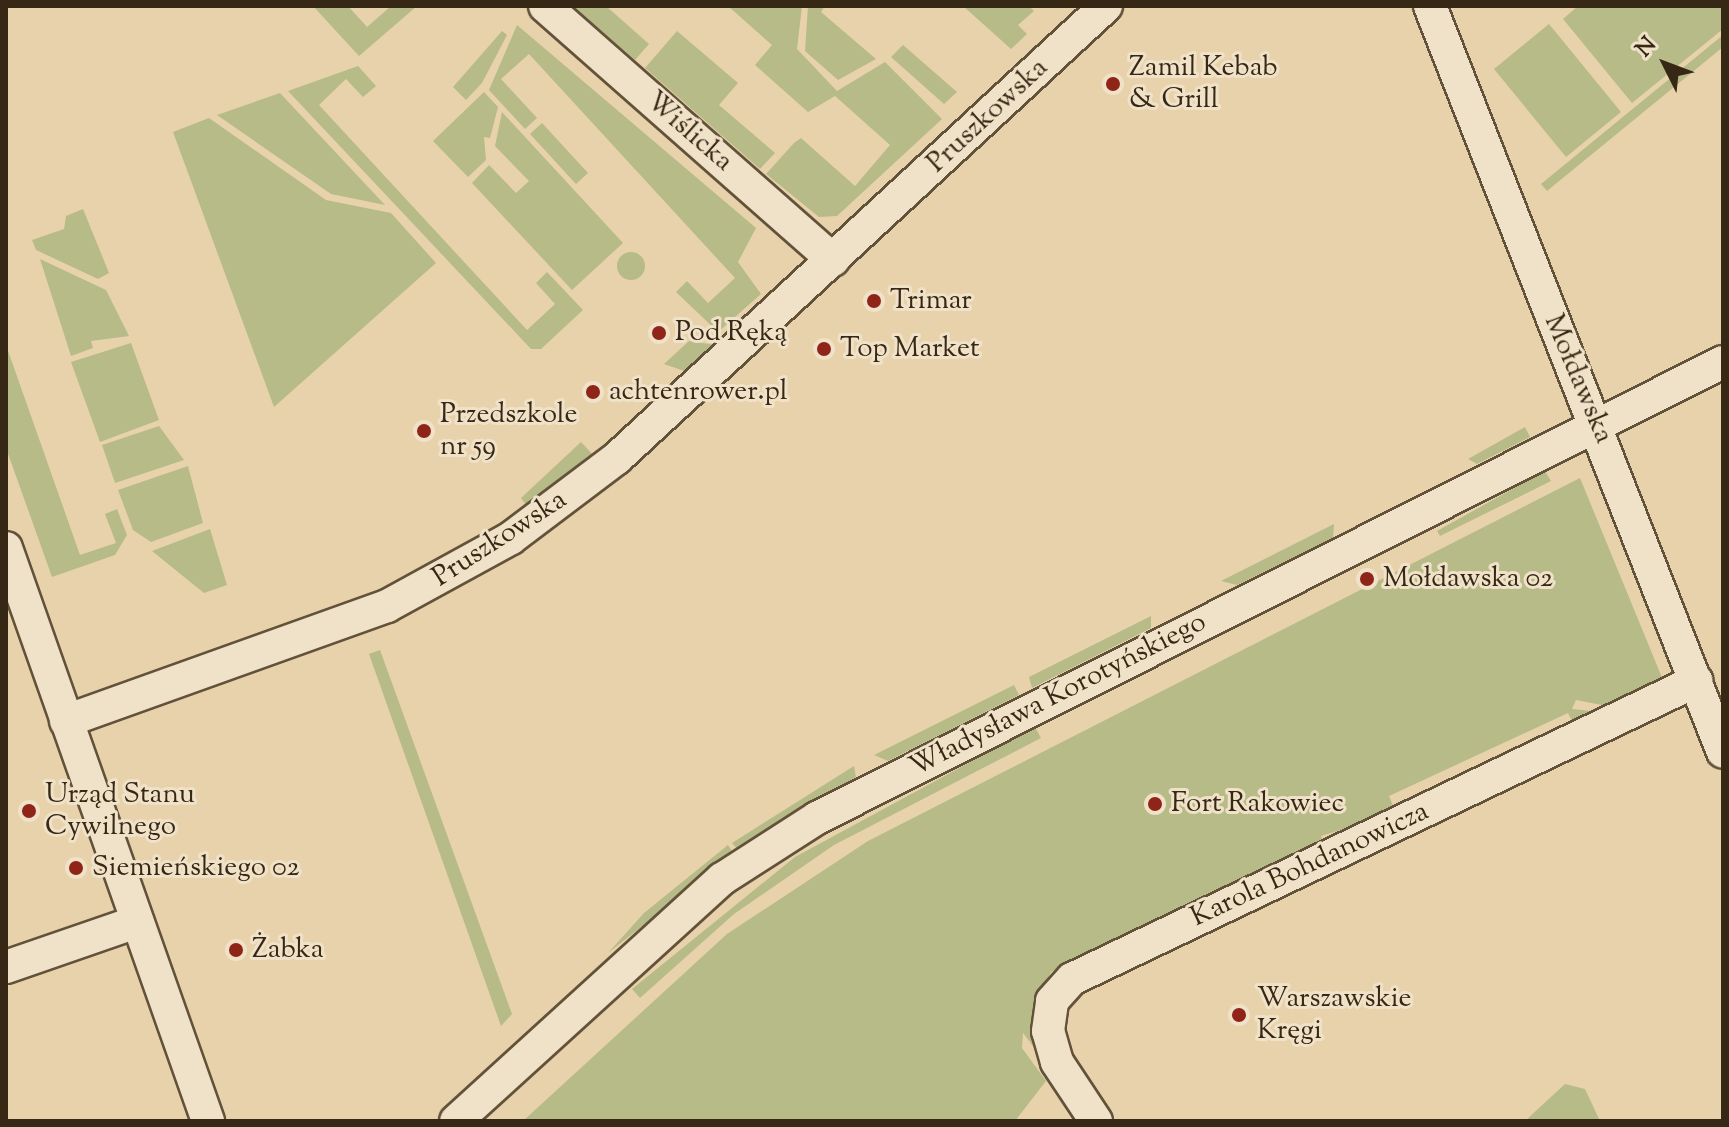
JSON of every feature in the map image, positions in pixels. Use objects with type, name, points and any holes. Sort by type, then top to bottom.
[{"type":"street","name":"Wiślicka","points":[[545,6],[833,260]]},
{"type":"street","name":"Pruszkowska","points":[[66,721],[387,606],[469,565],[617,458],[1106,6]]},
{"type":"street","name":"Mołdawska","points":[[1430,6],[1723,752]]},
{"type":"street","name":"Władysława Korotyńskiego","points":[[456,1121],[722,879],[817,818],[1723,362]]},
{"type":"street","points":[[6,548],[208,1121]]},
{"type":"street","name":"Karola Bohdanowicza","points":[[1096,1121],[1057,1062],[1048,1031],[1052,1001],[1072,979],[1696,681]]},
{"type":"street","points":[[6,967],[137,922]]},
{"type":"green space","points":[[313,6],[348,6],[367,27],[391,6],[417,6],[359,56]]},
{"type":"green space","points":[[573,6],[606,6],[649,44],[635,60]]},
{"type":"green space","points":[[728,6],[802,6],[797,49],[837,91],[885,62],[942,119],[837,216],[819,217],[766,174],[794,143],[801,138],[855,186],[890,145],[835,96],[808,112],[755,65],[772,45]]},
{"type":"green space","points":[[808,6],[825,6],[821,12],[876,59],[838,80],[805,51]]},
{"type":"green space","points":[[963,6],[1029,6],[1034,11],[1018,25],[1027,34],[1011,49]]},
{"type":"green space","points":[[1578,6],[1723,6],[1723,29],[1632,103],[1563,19]]},
{"type":"green space","points":[[1549,24],[1621,112],[1566,157],[1494,69]]},
{"type":"green space","points":[[517,25],[756,228],[738,262],[761,294],[718,332],[676,292],[687,281],[708,303],[735,278],[529,54],[501,79],[537,118],[525,129],[489,90]]},
{"type":"green space","points":[[502,31],[507,35],[482,83],[466,100],[453,87]]},
{"type":"green space","points":[[677,31],[738,83],[719,105],[775,153],[760,169],[645,68]]},
{"type":"green space","points":[[1723,35],[1723,47],[1547,191],[1541,184]]},
{"type":"green space","points":[[903,45],[957,92],[944,104],[891,57]]},
{"type":"green space","points":[[358,66],[376,86],[363,97],[346,79],[319,105],[527,330],[555,304],[536,283],[547,272],[583,310],[541,349],[531,349],[288,91]]},
{"type":"green space","points":[[484,92],[498,107],[490,138],[484,137],[486,160],[468,177],[433,141]]},
{"type":"green space","points":[[280,93],[385,205],[331,194],[217,115]]},
{"type":"green space","points":[[502,112],[623,243],[572,290],[472,183],[489,165],[516,193],[529,181],[495,146]]},
{"type":"green space","points":[[209,118],[326,200],[391,213],[436,263],[274,407],[173,132]]},
{"type":"green space","points":[[542,123],[588,173],[576,184],[530,134]]},
{"type":"green space","points":[[83,209],[109,273],[98,279],[36,250],[32,240],[64,229],[66,216]]},
{"type":"green space","points":[[631,252],[641,256],[645,266],[641,276],[631,280],[621,276],[617,266],[621,256]]},
{"type":"green space","points":[[40,259],[106,290],[129,336],[91,341],[93,348],[71,356]]},
{"type":"green space","points":[[689,341],[716,345],[690,373],[664,364]]},
{"type":"green space","points":[[131,343],[159,420],[100,442],[71,362]]},
{"type":"green space","points":[[6,345],[80,555],[116,543],[105,514],[117,509],[127,535],[115,555],[52,577],[6,448]]},
{"type":"green space","points":[[159,426],[184,460],[115,483],[102,445]]},
{"type":"green space","points":[[1525,427],[1530,437],[1477,464],[1468,459]]},
{"type":"green space","points":[[581,442],[595,457],[527,506],[521,498]]},
{"type":"green space","points":[[188,466],[203,523],[151,542],[133,530],[118,490]]},
{"type":"green space","points":[[1545,471],[1551,481],[1440,536],[1437,531]]},
{"type":"green space","name":"Fort Rakowiec","points":[[1580,478],[1663,680],[1607,706],[1576,700],[1572,709],[1610,713],[1576,729],[1568,713],[1389,796],[1396,813],[1321,836],[1324,846],[1051,972],[1034,1009],[1039,1054],[1023,1033],[1022,1048],[1046,1081],[1015,1121],[523,1121],[727,934],[868,841]]},
{"type":"green space","points":[[1334,524],[1333,538],[1237,585],[1221,581]]},
{"type":"green space","points":[[210,529],[227,585],[204,593],[152,551]]},
{"type":"green space","points":[[1151,616],[1151,628],[1032,688],[1029,677]]},
{"type":"green space","points":[[380,650],[512,1014],[501,1026],[369,654]]},
{"type":"green space","points":[[1014,685],[1019,695],[888,761],[874,755]]},
{"type":"green space","points":[[1035,727],[1041,738],[834,845],[734,914],[640,998],[632,989],[795,857]]},
{"type":"green space","points":[[854,766],[856,777],[739,851],[732,843]]},
{"type":"green space","points":[[728,845],[734,854],[608,953],[644,913]]},
{"type":"green space","points":[[1565,1084],[1585,1089],[1600,1121],[1525,1121]]},
{"type":"place","name":"Zamil Kebab & Grill","points":[[1113,84]]},
{"type":"place","name":"Trimar","points":[[874,301]]},
{"type":"place","name":"Pod Ręką","points":[[659,333]]},
{"type":"place","name":"Top Market","points":[[824,349]]},
{"type":"place","name":"achtenrower.pl","points":[[593,392]]},
{"type":"place","name":"Przedszkole nr 59","points":[[424,431]]},
{"type":"place","name":"Mołdawska 02","points":[[1367,579]]},
{"type":"place","name":"Fort Rakowiec","points":[[1155,804]]},
{"type":"place","name":"Urząd Stanu Cywilnego","points":[[29,811]]},
{"type":"place","name":"Siemieńskiego 02","points":[[76,868]]},
{"type":"place","name":"Żabka","points":[[236,950]]},
{"type":"place","name":"Warszawskie Kręgi","points":[[1239,1015]]}]
